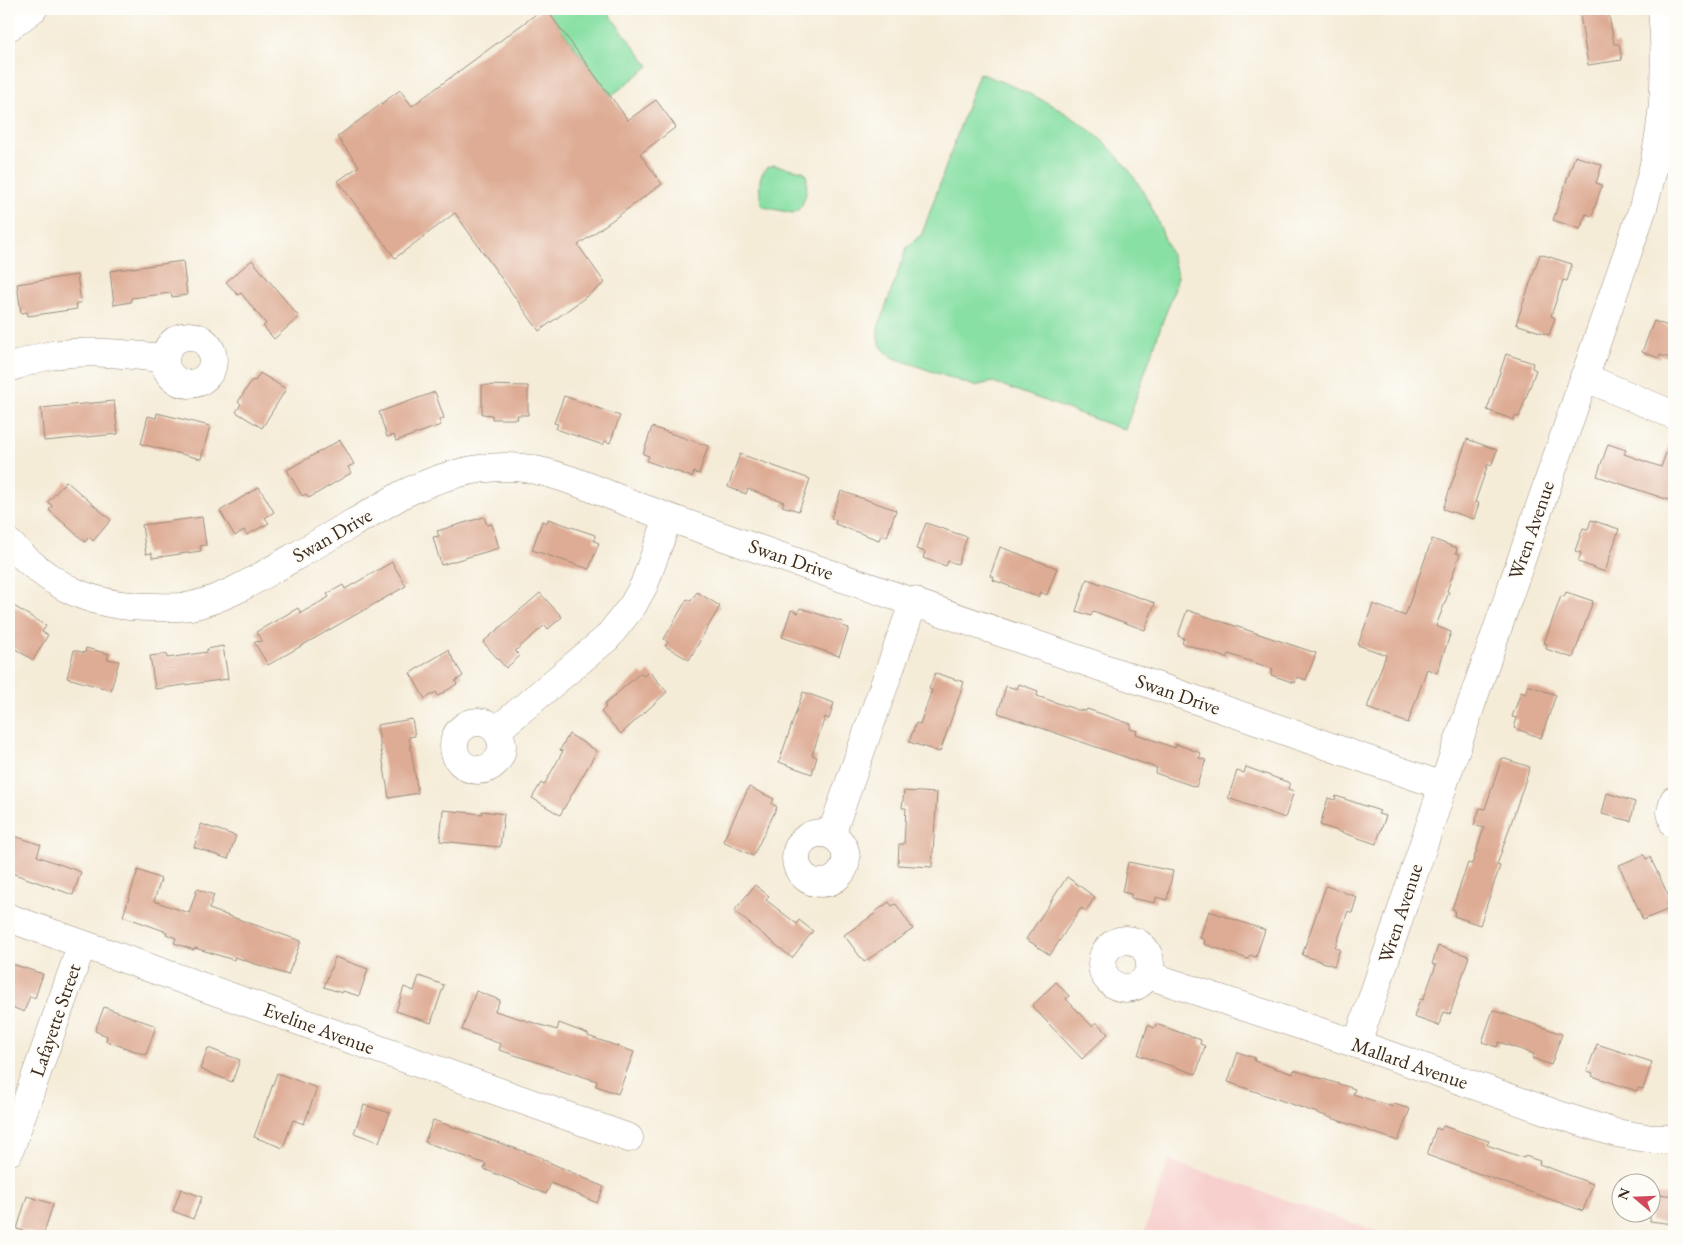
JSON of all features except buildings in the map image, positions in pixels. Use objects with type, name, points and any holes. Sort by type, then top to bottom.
[{"type":"street","points":[[9,27],[33,9]]},
{"type":"street","name":"Wren Avenue","points":[[1357,1044],[1443,786],[1642,208],[1655,158],[1665,83],[1662,9]]},
{"type":"street","points":[[9,368],[51,355],[76,352],[104,352],[164,358]]},
{"type":"street","points":[[1584,377],[1674,415]]},
{"type":"street","name":"Swan Drive","points":[[9,542],[38,571],[57,584],[82,595],[113,605],[191,606],[232,593],[403,494],[444,477],[472,470],[510,467],[543,472],[589,487],[668,518],[914,601],[1443,786]]},
{"type":"street","points":[[497,730],[607,638],[633,605],[644,585],[668,518]]},
{"type":"street","points":[[831,836],[914,601]]},
{"type":"street","points":[[1674,800],[1671,812],[1674,824]]},
{"type":"street","name":"Eveline Avenue","points":[[9,918],[628,1138]]},
{"type":"street","name":"Lafayette Street","points":[[9,1152],[82,944]]},
{"type":"street","name":"Mallard Avenue","points":[[1148,975],[1616,1133],[1652,1139],[1674,1139]]},
{"type":"shaded area","points":[[1169,1160],[1391,1236],[1143,1236]]},
{"type":"green space","points":[[546,9],[605,9],[649,66],[611,96]]},
{"type":"green space","points":[[979,73],[1041,99],[1092,132],[1114,153],[1133,176],[1150,204],[1164,237],[1175,265],[1177,280],[1125,430],[993,382],[974,386],[894,358],[883,349],[879,342],[878,328],[907,247],[922,234]]},
{"type":"green space","points":[[774,165],[803,171],[806,174],[807,184],[803,203],[800,208],[792,213],[761,205],[761,176],[768,167]]}]
